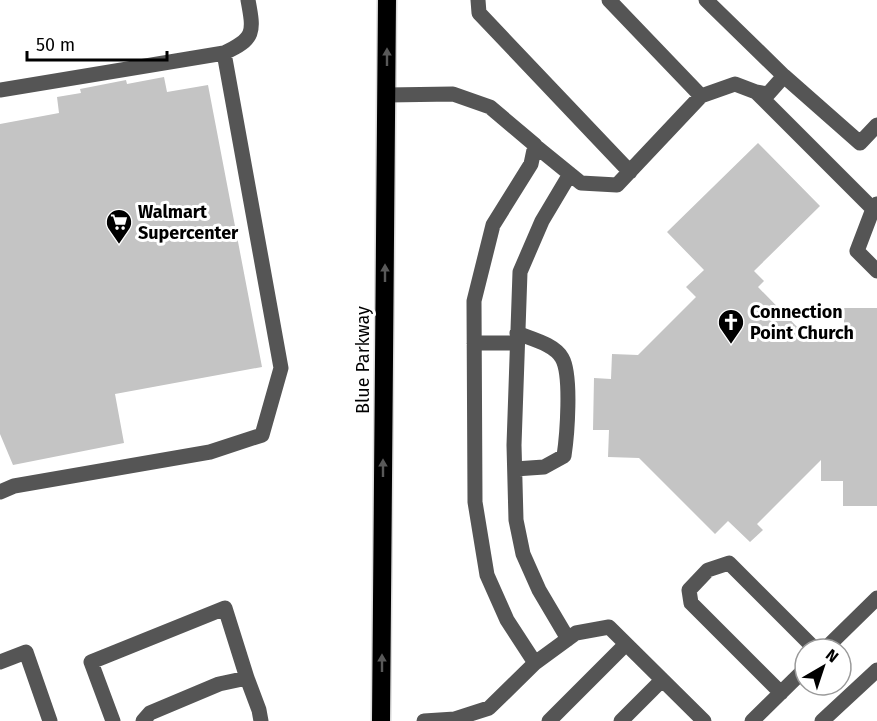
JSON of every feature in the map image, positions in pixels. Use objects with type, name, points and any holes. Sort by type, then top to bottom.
[{"type":"highway","name":"Blue Parkway","points":[[381,721],[387,0]]},
{"type":"lane","points":[[0,90],[224,52],[241,45],[250,34],[252,20],[248,0]]},
{"type":"lane","points":[[478,0],[479,13],[630,172]]},
{"type":"lane","points":[[609,0],[701,96]]},
{"type":"lane","points":[[706,0],[784,76],[860,143],[877,125]]},
{"type":"lane","points":[[0,492],[14,486],[210,452],[262,435],[281,368],[224,52]]},
{"type":"lane","points":[[387,95],[453,94],[490,107],[581,183],[617,185],[701,96],[735,84],[756,92],[768,93],[784,76]]},
{"type":"lane","points":[[756,92],[876,208],[857,251],[877,271]]},
{"type":"lane","points":[[533,144],[535,146],[531,164],[493,225],[474,301],[474,343],[476,502],[487,575],[507,620],[535,663]]},
{"type":"lane","points":[[568,639],[540,590],[523,554],[516,520],[515,469],[520,272],[542,221],[570,174]]},
{"type":"lane","points":[[474,343],[517,338],[547,345],[562,357],[567,378],[567,434],[564,456],[544,467],[515,469]]},
{"type":"lane","points":[[781,693],[691,603],[689,590],[708,570],[729,563],[802,637]]},
{"type":"lane","points":[[837,637],[877,598]]},
{"type":"lane","points":[[113,721],[92,662],[225,608],[261,721]]},
{"type":"lane","points":[[424,721],[455,718],[489,708],[535,663],[576,633],[609,627],[700,720]]},
{"type":"lane","points":[[549,721],[626,644]]},
{"type":"lane","points":[[0,662],[26,652],[50,721]]},
{"type":"lane","points":[[822,721],[877,670]]},
{"type":"lane","points":[[143,721],[150,713],[219,684],[247,678]]},
{"type":"lane","points":[[621,721],[662,680]]},
{"type":"lane","points":[[752,721],[793,681]]},
{"type":"building","name":"Walmart Supercenter","points":[[164,77],[167,92],[208,85],[262,367],[115,394],[124,443],[13,465],[0,434],[0,124],[59,113],[57,97],[81,93],[80,89],[126,80],[127,84]]},
{"type":"building","name":"Connection Point Church","points":[[758,143],[820,206],[754,271],[764,281],[758,287],[806,336],[844,337],[844,308],[877,308],[877,506],[843,506],[843,481],[821,481],[821,460],[757,524],[763,530],[750,542],[728,521],[715,534],[639,458],[608,457],[609,430],[593,430],[594,378],[611,379],[612,354],[638,355],[696,297],[686,287],[704,270],[667,232]]},
{"type":"place","name":"Walmart Supercenter","points":[[119,245]]},
{"type":"place","name":"Connection Point Church","points":[[731,345]]}]
